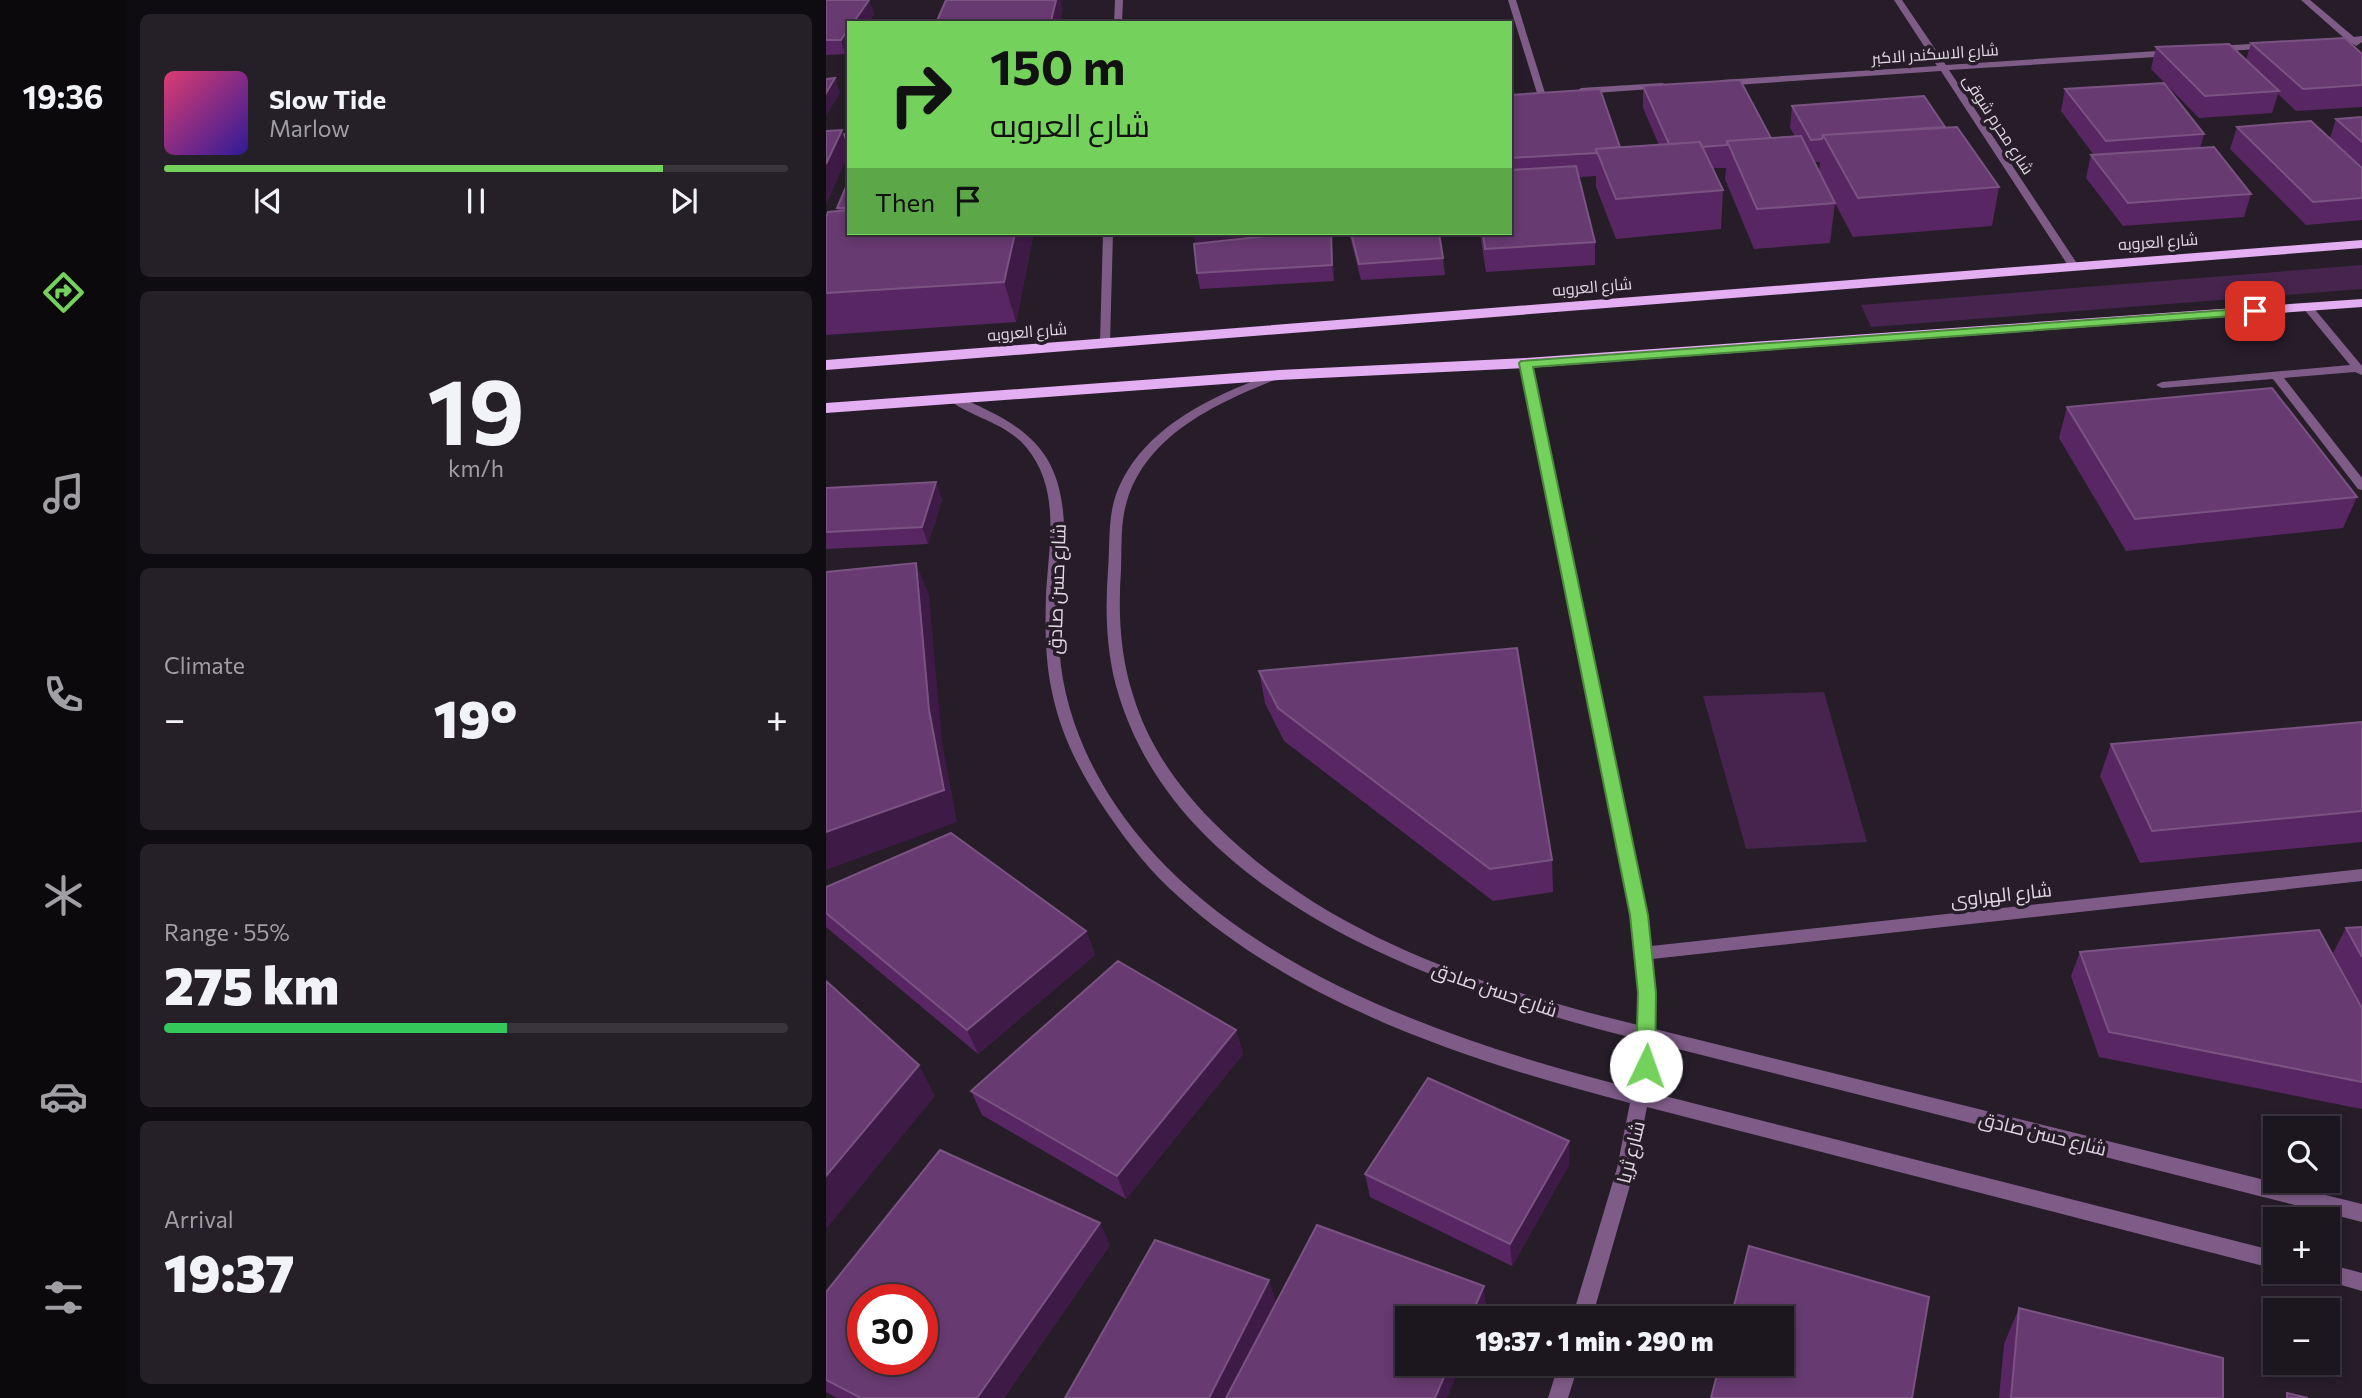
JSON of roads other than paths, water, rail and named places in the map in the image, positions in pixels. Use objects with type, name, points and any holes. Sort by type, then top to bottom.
[{"type":"highway","name":"شارع العروبه","points":[[826,365],[2362,244]]},
{"type":"highway","points":[[826,408],[1279,375],[1526,363],[2362,303]]},
{"type":"street","points":[[1118,21],[1119,0]]},
{"type":"street","points":[[1512,0],[1536,94],[1555,93]]},
{"type":"street","name":"شارع محرم شوقى","points":[[1898,0],[2073,265]]},
{"type":"street","points":[[2305,0],[2362,49]]},
{"type":"street","points":[[2311,43],[2362,39]]},
{"type":"street","points":[[2202,51],[2270,46]]},
{"type":"street","name":"شارع الاسكندر الاكبر","points":[[1708,83],[2188,51]]},
{"type":"street","points":[[1569,92],[1666,86]]},
{"type":"street","points":[[826,137],[847,136]]},
{"type":"street","points":[[1105,342],[1108,235]]},
{"type":"street","points":[[2308,307],[2360,371]]},
{"type":"street","name":"شارع ثريا","points":[[1526,363],[1644,953],[1647,1034],[1642,1097],[1626,1170],[1586,1306]]},
{"type":"street","points":[[2162,385],[2360,371]]},
{"type":"street","name":"شارع حسن صادق","points":[[1279,375],[1219,399],[1170,432],[1139,465],[1120,501],[1113,594],[1115,645],[1126,698],[1150,751],[1172,786],[1216,837],[1273,884],[1341,927],[1420,964],[1558,1011],[2362,1213]]},
{"type":"street","points":[[2277,377],[2362,486]]},
{"type":"street","name":"شارع حسن صادق","points":[[953,398],[1007,424],[1028,441],[1043,461],[1054,483],[1059,507],[1052,638],[1061,698],[1073,739],[1093,781],[1119,821],[1152,861],[1192,899],[1264,953],[1358,1003],[1471,1048],[1571,1080],[2263,1257]]},
{"type":"street","name":"شارع الهراوى","points":[[1644,953],[2362,876]]},
{"type":"street","points":[[2340,1276],[2362,1282]]},
{"type":"street","points":[[1558,1398],[1565,1376]]}]
